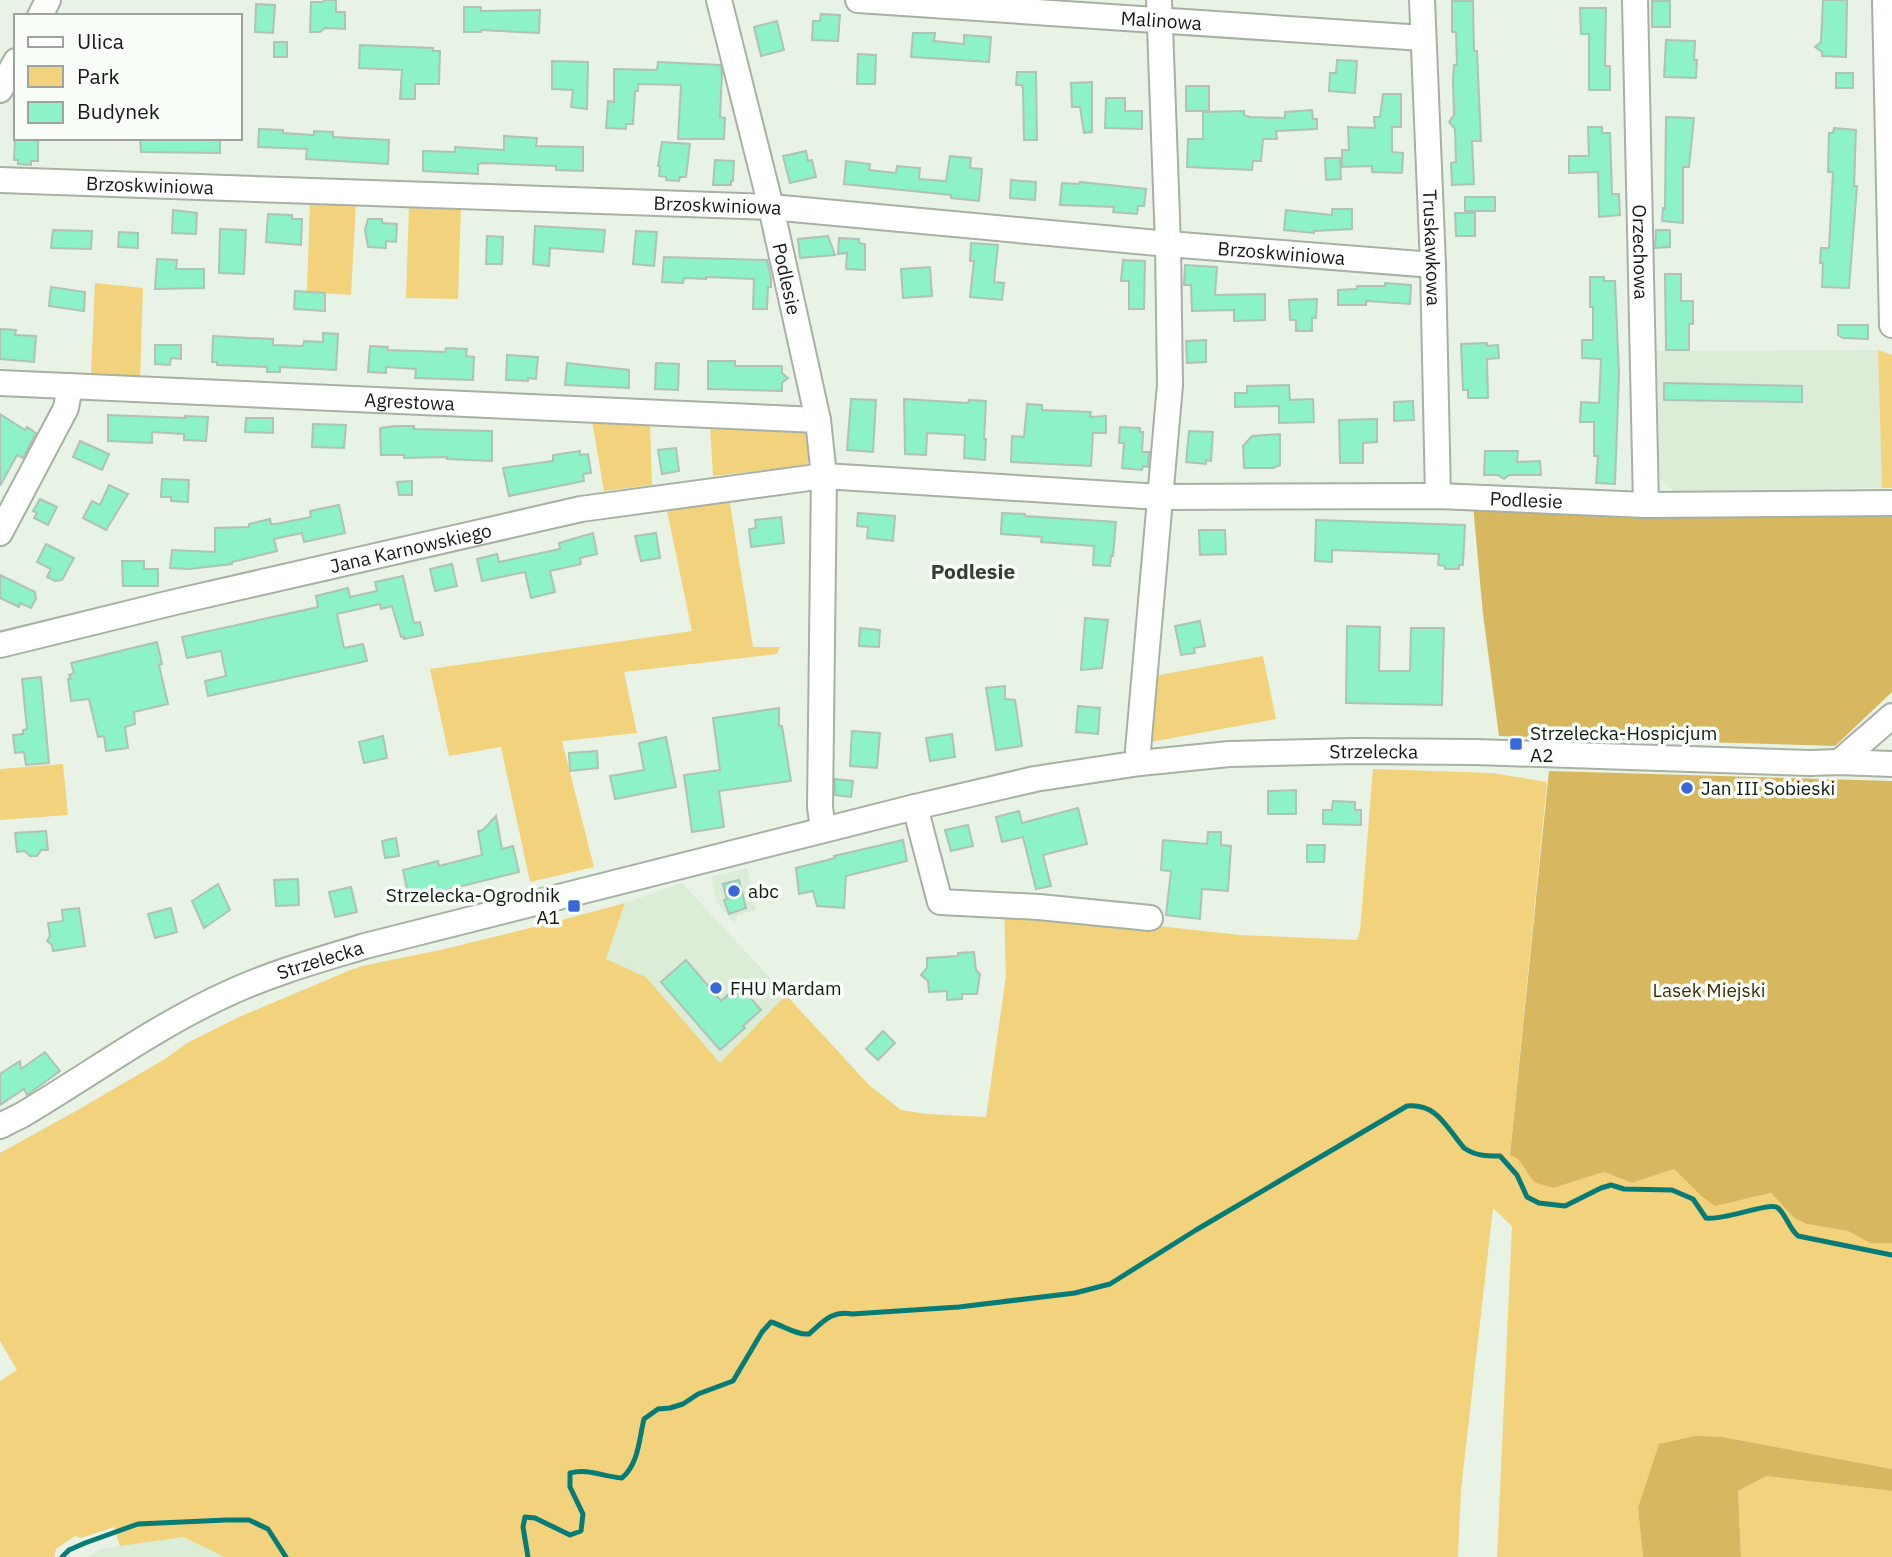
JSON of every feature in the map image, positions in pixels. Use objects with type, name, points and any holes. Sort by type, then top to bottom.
[{"type":"street","name":"Podlesie","points":[[719,0],[771,207],[818,420],[824,477],[820,807],[823,829]]},
{"type":"street","name":"Malinowa","points":[[858,0],[1159,11],[1423,38]]},
{"type":"street","name":"Truskawkowa","points":[[1422,0],[1433,265],[1438,496]]},
{"type":"street","name":"Orzechowa","points":[[1635,0],[1646,505]]},
{"type":"street","points":[[1885,0],[1892,325]]},
{"type":"street","points":[[1140,763],[1138,750],[1170,385],[1168,244],[1159,11]]},
{"type":"street","points":[[0,90],[14,65]]},
{"type":"street","name":"Brzoskwiniowa","points":[[0,180],[771,207],[1168,244],[1433,265]]},
{"type":"street","name":"Agrestowa","points":[[0,383],[818,420]]},
{"type":"street","points":[[0,533],[66,408],[70,386]]},
{"type":"street","name":"Podlesie","points":[[824,477],[1160,497],[1438,496],[1646,505],[1892,503]]},
{"type":"street","name":"Jana Karnowskiego","points":[[0,645],[581,509],[824,477]]},
{"type":"street","points":[[1839,762],[1892,716]]},
{"type":"street","name":"Strzelecka","points":[[0,1126],[192,1012],[229,993],[295,967],[365,946],[823,829],[1035,779],[1140,763],[1229,754],[1354,751],[1892,764]]},
{"type":"street","points":[[915,807],[940,902],[1039,907],[1150,918]]},
{"type":"shaded area","points":[[1878,350],[1882,488],[1673,491],[1660,479],[1657,351]]},
{"type":"shaded area","points":[[747,868],[756,910],[738,915],[735,923],[717,903],[711,877]]},
{"type":"shaded area","points":[[682,883],[786,995],[720,1063],[646,977],[606,959],[625,903]]},
{"type":"shaded area","points":[[183,1537],[225,1557],[89,1557],[101,1549]]},
{"type":"green space","points":[[310,201],[356,203],[351,295],[307,292]]},
{"type":"green space","points":[[409,205],[461,207],[458,299],[406,298]]},
{"type":"green space","points":[[95,283],[143,288],[140,377],[91,374]]},
{"type":"green space","points":[[1878,350],[1892,355],[1892,488],[1882,488]]},
{"type":"green space","points":[[592,421],[650,423],[652,485],[604,491]]},
{"type":"green space","points":[[710,425],[797,429],[806,433],[811,461],[805,465],[713,476]]},
{"type":"green space","points":[[729,498],[753,647],[780,647],[777,654],[624,672],[637,733],[562,741],[594,867],[530,882],[501,747],[449,756],[430,669],[692,631],[666,506]]},
{"type":"green space","points":[[1473,505],[1646,516],[1892,517],[1892,692],[1835,746],[1499,736],[1483,614]]},
{"type":"green space","points":[[1263,656],[1276,719],[1145,743],[1149,677]]},
{"type":"green space","points":[[63,764],[68,815],[0,820],[0,769]]},
{"type":"green space","points":[[1373,769],[1492,773],[1547,782],[1510,1154],[1518,1158],[1526,1171],[1552,1188],[1604,1172],[1632,1183],[1674,1169],[1700,1195],[1737,1201],[1771,1193],[1794,1218],[1807,1224],[1848,1231],[1870,1243],[1892,1243],[1892,1469],[1723,1437],[1638,1508],[1643,1557],[1497,1557],[1512,1226],[1493,1208],[1461,1490],[1458,1557],[225,1557],[183,1537],[120,1546],[114,1527],[81,1538],[75,1536],[56,1549],[54,1557],[0,1557],[0,1381],[17,1370],[0,1341],[0,1153],[165,1059],[187,1043],[239,1017],[362,966],[445,949],[625,903],[606,959],[646,977],[720,1063],[786,995],[869,1085],[901,1110],[986,1117],[1006,976],[1004,909],[1240,935],[1357,940],[1360,931]]},
{"type":"green space","name":"Lasek Miejski","points":[[1549,771],[1892,781],[1892,1243],[1870,1243],[1848,1231],[1807,1224],[1794,1218],[1771,1193],[1715,1206],[1674,1169],[1632,1183],[1604,1172],[1553,1188],[1534,1182],[1518,1159],[1510,1155]]},
{"type":"green space","points":[[1695,1436],[1723,1437],[1892,1469],[1892,1491],[1766,1476],[1738,1491],[1741,1557],[1643,1557],[1638,1508],[1659,1444]]},
{"type":"green space","points":[[1765,1476],[1892,1491],[1892,1557],[1741,1557],[1738,1491]]},
{"type":"building","points":[[336,0],[336,12],[345,12],[345,29],[325,28],[320,32],[310,32],[311,2]]},
{"type":"building","points":[[1823,0],[1847,0],[1846,57],[1822,56],[1822,52],[1815,47],[1821,42]]},
{"type":"building","points":[[1452,1],[1473,1],[1481,141],[1472,141],[1474,184],[1452,185],[1451,163],[1456,162],[1455,129],[1449,122],[1454,115],[1453,79],[1454,65],[1457,65],[1456,32],[1452,32]]},
{"type":"building","points":[[1652,1],[1670,1],[1670,27],[1652,27]]},
{"type":"building","points":[[256,4],[275,5],[273,33],[255,32]]},
{"type":"building","points":[[464,7],[481,7],[481,11],[540,10],[539,33],[481,30],[464,32]]},
{"type":"building","points":[[1580,8],[1606,8],[1605,66],[1610,66],[1610,90],[1589,90],[1589,34],[1581,34]]},
{"type":"building","points":[[821,14],[840,15],[838,41],[812,40],[813,21],[820,21]]},
{"type":"building","points":[[777,21],[784,50],[761,56],[754,27]]},
{"type":"building","points":[[913,33],[935,33],[934,41],[964,44],[964,35],[991,37],[989,62],[911,57]]},
{"type":"building","points":[[1666,40],[1695,41],[1696,78],[1664,77]]},
{"type":"building","points":[[274,42],[287,42],[287,57],[274,57]]},
{"type":"building","points":[[360,45],[433,48],[433,51],[440,51],[439,84],[415,84],[415,99],[400,99],[402,70],[359,68]]},
{"type":"building","points":[[858,54],[876,55],[875,84],[857,84]]},
{"type":"building","points":[[1337,60],[1357,61],[1355,93],[1329,91],[1330,73],[1336,73]]},
{"type":"building","points":[[552,61],[588,62],[587,109],[571,107],[573,90],[552,89]]},
{"type":"building","points":[[658,62],[720,65],[720,117],[725,118],[724,139],[678,139],[681,85],[638,84],[638,91],[635,91],[633,124],[626,124],[626,129],[606,128],[608,101],[614,102],[614,69],[657,70]]},
{"type":"building","points":[[1017,72],[1036,72],[1037,140],[1024,140],[1023,89],[1022,85],[1016,85]]},
{"type":"building","points":[[1836,73],[1853,73],[1853,88],[1836,88]]},
{"type":"building","points":[[1092,82],[1092,132],[1084,133],[1080,107],[1072,107],[1071,83]]},
{"type":"building","points":[[1186,86],[1209,86],[1209,111],[1186,111]]},
{"type":"building","points":[[1383,94],[1401,94],[1401,127],[1392,127],[1392,152],[1403,153],[1402,173],[1372,172],[1372,166],[1342,167],[1342,150],[1349,150],[1348,127],[1375,128],[1374,117],[1380,117]]},
{"type":"building","points":[[1106,98],[1125,98],[1125,111],[1142,111],[1142,129],[1105,128]]},
{"type":"building","points":[[1312,110],[1313,119],[1317,119],[1317,129],[1276,131],[1277,139],[1263,139],[1261,161],[1253,161],[1252,170],[1187,167],[1188,139],[1203,139],[1203,112],[1244,111],[1244,115],[1250,117],[1285,118],[1285,112]]},
{"type":"building","points":[[1666,117],[1694,118],[1689,167],[1683,167],[1683,223],[1662,221],[1663,208],[1665,209]]},
{"type":"building","points":[[1588,127],[1602,127],[1602,133],[1610,133],[1612,194],[1619,194],[1620,215],[1599,217],[1598,172],[1569,173],[1569,156],[1589,156]]},
{"type":"building","points":[[1834,128],[1856,130],[1854,186],[1857,186],[1849,288],[1822,287],[1821,248],[1829,248],[1833,172],[1828,172],[1829,133],[1833,133]]},
{"type":"building","points":[[259,129],[314,135],[314,131],[333,132],[333,137],[389,140],[388,164],[306,159],[307,149],[258,147]]},
{"type":"building","points":[[504,136],[537,138],[536,146],[583,147],[583,171],[556,170],[556,166],[484,163],[478,164],[478,174],[423,171],[423,151],[455,152],[455,147],[504,150]]},
{"type":"building","points":[[15,140],[38,140],[38,161],[31,161],[31,165],[18,164],[18,160],[14,160]]},
{"type":"building","points":[[140,140],[220,140],[220,153],[141,152]]},
{"type":"building","points":[[662,142],[690,144],[686,177],[680,177],[679,181],[666,180],[666,177],[659,176]]},
{"type":"building","points":[[806,151],[808,161],[812,160],[816,177],[790,183],[783,156]]},
{"type":"building","points":[[950,156],[971,158],[970,168],[982,169],[979,201],[951,198],[951,195],[844,184],[846,161],[870,164],[869,170],[896,173],[897,166],[920,168],[919,179],[946,181]]},
{"type":"building","points":[[1325,158],[1340,158],[1341,179],[1326,180]]},
{"type":"building","points":[[715,160],[734,161],[731,185],[713,185]]},
{"type":"building","points":[[1011,180],[1036,182],[1035,200],[1010,198]]},
{"type":"building","points":[[1080,182],[1146,189],[1144,206],[1138,206],[1137,214],[1113,212],[1114,207],[1060,205],[1062,183]]},
{"type":"building","points":[[1465,197],[1495,197],[1495,211],[1465,211]]},
{"type":"building","points":[[1332,209],[1352,209],[1352,229],[1314,233],[1284,230],[1286,210],[1332,215]]},
{"type":"building","points":[[173,210],[197,213],[196,234],[172,233]]},
{"type":"building","points":[[1455,213],[1475,213],[1475,236],[1456,236]]},
{"type":"building","points":[[268,214],[292,215],[292,219],[302,219],[301,245],[266,242]]},
{"type":"building","points":[[368,219],[382,219],[382,223],[397,224],[396,242],[386,241],[386,248],[368,247],[365,230]]},
{"type":"building","points":[[535,226],[605,230],[603,252],[550,248],[549,266],[533,264]]},
{"type":"building","points":[[220,229],[246,230],[244,274],[219,273]]},
{"type":"building","points":[[53,230],[92,231],[91,249],[51,248]]},
{"type":"building","points":[[1656,230],[1670,230],[1670,247],[1655,248]]},
{"type":"building","points":[[636,231],[657,232],[654,266],[633,264]]},
{"type":"building","points":[[119,232],[138,233],[138,248],[118,247]]},
{"type":"building","points":[[487,236],[503,237],[502,264],[486,264]]},
{"type":"building","points":[[828,236],[835,255],[800,258],[798,239]]},
{"type":"building","points":[[839,238],[859,239],[859,243],[865,244],[865,270],[846,269],[847,253],[838,254]]},
{"type":"building","points":[[971,243],[998,245],[994,282],[1004,283],[1002,300],[970,297],[974,261],[970,261]]},
{"type":"building","points":[[664,257],[767,260],[771,287],[768,287],[767,309],[753,309],[754,279],[706,277],[684,278],[683,283],[662,282]]},
{"type":"building","points":[[157,259],[177,260],[176,269],[204,269],[204,288],[155,289]]},
{"type":"building","points":[[1123,260],[1145,261],[1144,309],[1129,309],[1129,281],[1121,281]]},
{"type":"building","points":[[1185,265],[1217,267],[1215,295],[1265,294],[1265,320],[1234,321],[1234,310],[1192,311],[1191,285],[1184,285]]},
{"type":"building","points":[[930,267],[932,296],[903,298],[901,269]]},
{"type":"building","points":[[1665,274],[1681,274],[1681,301],[1693,301],[1693,324],[1689,324],[1689,350],[1666,350]]},
{"type":"building","points":[[1590,277],[1604,277],[1604,281],[1615,281],[1619,374],[1615,484],[1596,483],[1598,456],[1594,456],[1594,422],[1580,422],[1581,402],[1599,403],[1601,359],[1582,358],[1582,340],[1593,340]]},
{"type":"building","points":[[1385,283],[1411,285],[1410,304],[1366,301],[1366,305],[1338,305],[1338,290],[1357,289],[1357,286],[1385,286]]},
{"type":"building","points":[[51,287],[85,292],[84,311],[49,306]]},
{"type":"building","points":[[295,291],[325,293],[325,311],[294,309]]},
{"type":"building","points":[[1317,299],[1312,331],[1296,331],[1296,320],[1290,320],[1289,300]]},
{"type":"building","points":[[1838,325],[1868,325],[1868,339],[1843,338],[1838,335]]},
{"type":"building","points":[[0,329],[16,330],[15,335],[36,336],[34,362],[0,359]]},
{"type":"building","points":[[323,333],[338,334],[336,370],[280,367],[280,372],[267,372],[267,367],[217,365],[217,362],[212,362],[213,336],[273,339],[273,345],[303,346],[304,341],[323,342]]},
{"type":"building","points":[[1206,340],[1206,362],[1187,363],[1186,341]]},
{"type":"building","points":[[1487,343],[1487,346],[1498,345],[1499,358],[1487,359],[1488,398],[1468,398],[1468,390],[1463,390],[1461,344]]},
{"type":"building","points":[[155,345],[181,345],[181,359],[171,358],[170,365],[155,364]]},
{"type":"building","points":[[370,346],[388,347],[387,350],[445,352],[446,348],[467,349],[466,356],[474,357],[473,380],[415,378],[416,369],[386,367],[386,373],[368,372]]},
{"type":"building","points":[[507,355],[538,357],[536,379],[506,380]]},
{"type":"building","points":[[708,361],[735,361],[735,366],[782,366],[782,373],[788,378],[782,383],[782,391],[708,389]]},
{"type":"building","points":[[567,363],[629,370],[629,388],[565,385]]},
{"type":"building","points":[[656,363],[679,364],[678,390],[655,389]]},
{"type":"building","points":[[1664,383],[1802,386],[1802,402],[1664,400]]},
{"type":"building","points":[[1289,385],[1290,400],[1313,399],[1314,422],[1279,423],[1279,406],[1235,407],[1235,393],[1247,393],[1247,386]]},
{"type":"building","points":[[851,399],[876,400],[873,452],[847,450]]},
{"type":"building","points":[[904,399],[968,403],[969,400],[986,401],[985,460],[964,458],[965,435],[927,433],[926,455],[905,454]]},
{"type":"building","points":[[1413,401],[1414,420],[1394,421],[1394,402]]},
{"type":"building","points":[[1027,404],[1042,405],[1042,410],[1091,412],[1090,417],[1106,416],[1106,433],[1093,433],[1091,466],[1011,462],[1012,436],[1024,437]]},
{"type":"building","points":[[0,414],[25,430],[27,427],[36,433],[23,458],[17,455],[0,486]]},
{"type":"building","points":[[108,415],[208,417],[206,441],[184,440],[184,434],[152,432],[152,443],[108,441]]},
{"type":"building","points":[[246,418],[273,418],[273,433],[245,432]]},
{"type":"building","points":[[1377,419],[1377,442],[1363,443],[1363,463],[1340,463],[1339,420]]},
{"type":"building","points":[[313,424],[346,425],[344,448],[312,447]]},
{"type":"building","points":[[394,426],[492,431],[492,461],[381,455],[380,428]]},
{"type":"building","points":[[1120,427],[1140,428],[1140,432],[1143,432],[1142,452],[1149,452],[1148,467],[1143,466],[1142,470],[1122,468],[1124,443],[1119,443]]},
{"type":"building","points":[[1189,431],[1213,432],[1211,461],[1206,460],[1206,464],[1186,462]]},
{"type":"building","points":[[1280,434],[1280,465],[1273,468],[1244,468],[1243,446],[1252,436]]},
{"type":"building","points":[[80,441],[109,454],[102,470],[73,457]]},
{"type":"building","points":[[676,448],[679,471],[662,474],[658,450]]},
{"type":"building","points":[[580,451],[580,455],[588,454],[591,473],[583,474],[584,481],[509,496],[503,468],[553,461],[553,455]]},
{"type":"building","points":[[1485,451],[1518,451],[1517,462],[1540,461],[1541,475],[1509,475],[1504,479],[1498,475],[1484,475]]},
{"type":"building","points":[[162,479],[189,480],[188,502],[171,501],[171,497],[161,497]]},
{"type":"building","points":[[412,481],[412,495],[399,495],[397,482]]},
{"type":"building","points":[[109,485],[128,494],[106,530],[83,518],[92,501],[100,505]]},
{"type":"building","points":[[40,499],[57,507],[48,525],[34,518],[37,513],[33,511]]},
{"type":"building","points":[[339,505],[345,533],[304,542],[302,533],[274,539],[277,551],[232,564],[189,569],[170,568],[172,550],[215,552],[215,528],[249,527],[249,524],[270,519],[271,524],[276,524],[311,517],[310,511]]},
{"type":"building","points":[[858,513],[895,516],[893,541],[867,538],[868,527],[857,526]]},
{"type":"building","points":[[1002,513],[1116,522],[1110,566],[1093,565],[1094,546],[1041,542],[1042,537],[1001,534]]},
{"type":"building","points":[[781,517],[784,543],[751,547],[749,529],[756,528],[755,520]]},
{"type":"building","points":[[1316,520],[1465,525],[1463,565],[1459,565],[1459,569],[1445,569],[1445,566],[1438,565],[1439,554],[1332,550],[1332,562],[1315,561]]},
{"type":"building","points":[[1199,530],[1225,530],[1226,554],[1200,555]]},
{"type":"building","points":[[593,533],[597,554],[580,558],[581,564],[550,571],[555,592],[531,598],[525,572],[482,581],[477,559],[497,554],[499,562],[560,549],[559,543]]},
{"type":"building","points":[[656,533],[660,558],[641,561],[635,536]]},
{"type":"building","points":[[46,544],[74,558],[62,580],[55,581],[47,577],[51,569],[37,562]]},
{"type":"building","points":[[122,561],[144,561],[144,569],[158,569],[158,586],[123,586]]},
{"type":"building","points":[[452,564],[457,586],[435,591],[430,569]]},
{"type":"building","points":[[0,575],[35,592],[36,599],[31,608],[20,603],[19,607],[0,598]]},
{"type":"building","points":[[403,576],[414,623],[420,622],[423,635],[404,639],[401,637],[392,606],[381,609],[380,604],[337,614],[344,648],[363,644],[367,661],[208,696],[205,681],[226,676],[221,651],[187,658],[182,637],[318,607],[316,596],[348,588],[350,597],[377,591],[375,582]]},
{"type":"building","points":[[1085,618],[1108,620],[1102,668],[1081,670]]},
{"type":"building","points":[[1200,621],[1205,646],[1194,648],[1195,653],[1181,655],[1175,626]]},
{"type":"building","points":[[1347,626],[1380,627],[1379,671],[1410,671],[1411,628],[1444,628],[1442,705],[1346,703]]},
{"type":"building","points":[[860,628],[880,630],[879,647],[859,646]]},
{"type":"building","points":[[157,642],[168,704],[134,712],[135,724],[125,727],[128,748],[106,751],[104,736],[98,737],[89,699],[71,701],[68,679],[71,679],[69,675],[74,673],[71,663]]},
{"type":"building","points":[[41,677],[49,763],[26,765],[24,752],[15,753],[13,735],[23,734],[23,730],[27,729],[22,679]]},
{"type":"building","points":[[1005,686],[1005,699],[1015,700],[1022,746],[996,750],[986,688]]},
{"type":"building","points":[[1078,706],[1100,708],[1098,734],[1076,732]]},
{"type":"building","points":[[779,708],[779,726],[782,726],[791,781],[719,791],[724,827],[692,832],[684,775],[720,770],[713,718]]},
{"type":"building","points":[[852,731],[880,733],[877,768],[850,766]]},
{"type":"building","points":[[952,734],[955,757],[930,761],[926,738]]},
{"type":"building","points":[[383,736],[387,758],[364,763],[359,742]]},
{"type":"building","points":[[666,737],[676,787],[615,799],[610,776],[644,770],[639,743]]},
{"type":"building","points":[[597,751],[598,768],[570,771],[569,753]]},
{"type":"building","points":[[835,779],[853,781],[851,797],[835,795]]},
{"type":"building","points":[[1296,790],[1296,814],[1268,814],[1268,791]]},
{"type":"building","points":[[1333,801],[1355,802],[1355,810],[1361,810],[1361,825],[1323,824],[1323,810],[1332,810]]},
{"type":"building","points":[[1078,808],[1087,844],[1043,855],[1051,886],[1036,889],[1023,837],[1002,842],[996,817],[1019,811],[1022,823]]},
{"type":"building","points":[[496,816],[502,849],[513,846],[519,872],[409,899],[403,870],[438,861],[439,866],[482,855],[478,831],[483,830]]},
{"type":"building","points":[[968,825],[973,846],[951,851],[945,830]]},
{"type":"building","points":[[46,831],[48,850],[41,850],[37,856],[30,856],[25,851],[17,852],[15,833]]},
{"type":"building","points":[[1208,832],[1221,832],[1221,845],[1231,846],[1228,891],[1202,889],[1200,919],[1166,915],[1171,871],[1161,870],[1163,840],[1207,844]]},
{"type":"building","points":[[396,838],[399,856],[385,858],[382,841]]},
{"type":"building","points":[[903,840],[907,861],[846,876],[844,908],[817,906],[813,891],[799,894],[796,868]]},
{"type":"building","points":[[1307,845],[1325,845],[1324,862],[1307,862]]},
{"type":"building","points":[[298,879],[299,905],[276,906],[274,880]]},
{"type":"building","points":[[739,880],[746,908],[729,914],[724,900],[727,899],[723,884]]},
{"type":"building","points":[[218,884],[230,910],[204,928],[192,901]]},
{"type":"building","points":[[351,887],[357,912],[335,917],[329,892]]},
{"type":"building","points":[[79,908],[85,946],[53,951],[52,945],[47,941],[50,936],[48,923],[63,921],[62,910]]},
{"type":"building","points":[[171,908],[177,932],[155,938],[148,914]]},
{"type":"building","points":[[974,952],[976,970],[980,974],[977,994],[962,994],[962,999],[947,1000],[947,991],[929,992],[928,981],[921,975],[927,968],[927,958]]},
{"type":"building","points":[[686,960],[721,1001],[739,985],[761,1010],[720,1050],[661,982]]},
{"type":"building","points":[[883,1031],[895,1043],[878,1060],[866,1049]]},
{"type":"building","points":[[45,1052],[60,1071],[27,1095],[24,1089],[0,1105],[0,1074],[20,1061],[21,1069]]},
{"type":"waterway","points":[[528,1557],[523,1527],[525,1517],[535,1518],[570,1535],[581,1531],[583,1514],[570,1487],[570,1473],[590,1472],[622,1478],[635,1458],[644,1419],[658,1409],[683,1404],[698,1394],[733,1381],[762,1332],[771,1322],[795,1332],[809,1334],[828,1318],[845,1313],[959,1307],[1075,1293],[1110,1284],[1196,1230],[1407,1106],[1426,1108],[1433,1112],[1468,1151],[1500,1156],[1517,1175],[1527,1197],[1539,1203],[1565,1206],[1611,1185],[1624,1189],[1672,1190],[1693,1199],[1706,1218],[1773,1207],[1781,1211],[1798,1236],[1892,1255]]},
{"type":"waterway","points":[[62,1557],[69,1550],[85,1543],[138,1524],[226,1520],[249,1520],[268,1529],[286,1557]]},
{"type":"place","name":"Strzelecka-Hospicjum A2","points":[[1516,744]]},
{"type":"place","name":"Jan III Sobieski","points":[[1687,788]]},
{"type":"place","name":"abc","points":[[734,891]]},
{"type":"place","name":"Strzelecka-Ogrodnik A1","points":[[574,906]]},
{"type":"place","name":"FHU Mardam","points":[[716,988]]},
{"type":"district","name":"Podlesie","points":[[973,572]]}]
